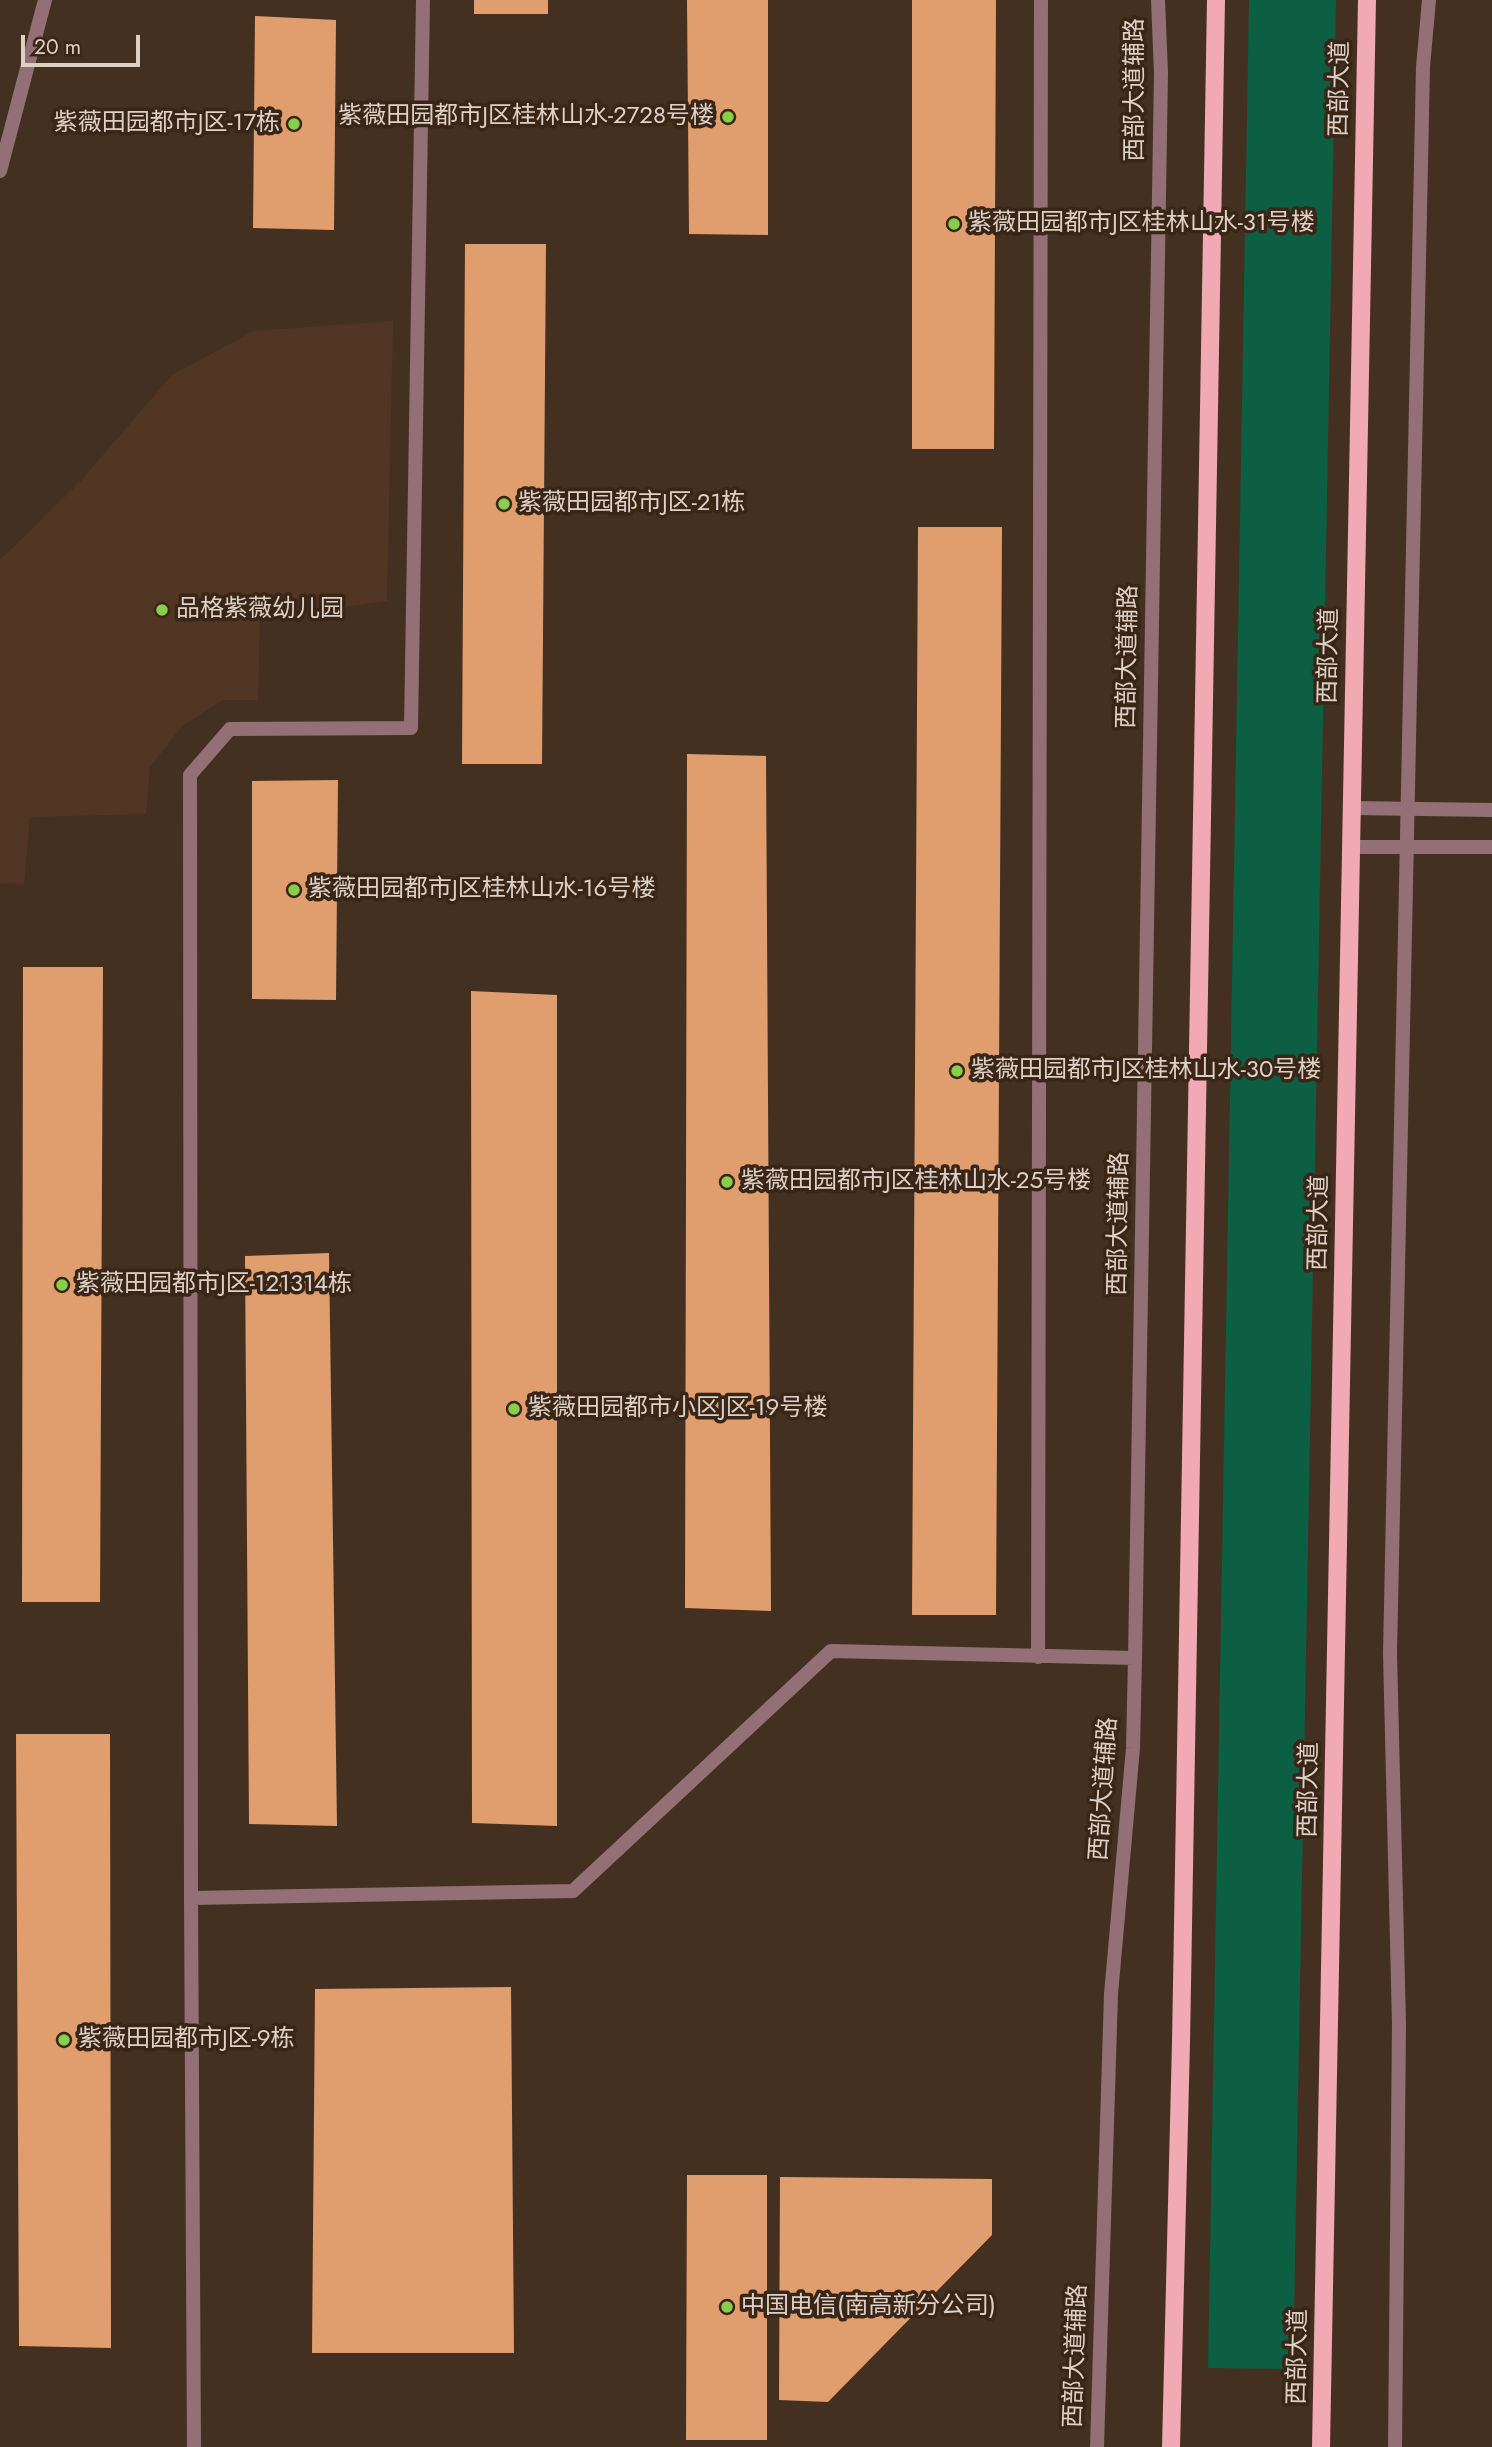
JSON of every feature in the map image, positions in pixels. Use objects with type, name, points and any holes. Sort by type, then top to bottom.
[{"type":"main road","points":[[1171,2447],[1182,2014],[1216,0]]},
{"type":"main road","name":"西部大道","points":[[1321,2447],[1367,0]]},
{"type":"street","points":[[0,171],[45,0]]},
{"type":"street","points":[[194,2447],[190,775],[230,729],[411,728],[423,0]]},
{"type":"street","points":[[1038,1657],[1041,0]]},
{"type":"street","name":"西部大道辅路","points":[[1097,2447],[1111,1994],[1133,1748],[1161,73],[1158,0]]},
{"type":"street","points":[[1395,2447],[1399,2024],[1390,1653],[1423,67],[1429,0]]},
{"type":"street","points":[[1352,808],[1492,810]]},
{"type":"street","points":[[1351,847],[1492,846]]},
{"type":"street","points":[[191,1898],[573,1891],[831,1651],[1135,1658]]},
{"type":"shaded area","name":"品格紫薇幼儿园","points":[[393,321],[387,601],[260,618],[258,700],[223,700],[182,726],[150,767],[146,814],[30,817],[24,884],[0,883],[0,560],[79,483],[172,375],[254,331]]},
{"type":"green space","points":[[1249,0],[1336,0],[1293,2369],[1208,2368]]},
{"type":"building","points":[[474,0],[548,0],[548,14],[474,14]]},
{"type":"building","name":"紫薇田园都市J区桂林山水-2728号楼","points":[[687,0],[768,0],[768,235],[689,234]]},
{"type":"building","name":"紫薇田园都市J区桂林山水-31号楼","points":[[912,0],[996,0],[994,449],[912,449]]},
{"type":"building","name":"紫薇田园都市J区-17栋","points":[[255,16],[336,20],[334,230],[253,228]]},
{"type":"building","name":"紫薇田园都市J区-21栋","points":[[465,244],[546,244],[542,764],[462,764]]},
{"type":"building","name":"紫薇田园都市J区桂林山水-30号楼","points":[[918,527],[1002,527],[996,1615],[912,1615]]},
{"type":"building","name":"紫薇田园都市J区桂林山水-25号楼","points":[[687,754],[766,756],[771,1611],[685,1608]]},
{"type":"building","name":"紫薇田园都市J区桂林山水-16号楼","points":[[338,780],[336,1000],[252,999],[252,781]]},
{"type":"building","name":"紫薇田园都市J区-121314栋","points":[[23,967],[103,967],[100,1602],[22,1602]]},
{"type":"building","name":"紫薇田园都市小区J区-19号楼","points":[[471,991],[557,995],[557,1826],[472,1823]]},
{"type":"building","points":[[329,1253],[337,1826],[249,1824],[245,1256]]},
{"type":"building","name":"紫薇田园都市J区-9栋","points":[[16,1734],[110,1734],[111,2348],[19,2346]]},
{"type":"building","points":[[511,1987],[514,2353],[312,2353],[315,1989]]},
{"type":"building","name":"中国电信(南高新分公司)","points":[[687,2175],[767,2175],[767,2440],[686,2440]]},
{"type":"building","points":[[780,2177],[992,2179],[992,2235],[828,2402],[779,2400]]},
{"type":"place","name":"紫薇田园都市J区桂林山水-2728号楼","points":[[728,117]]},
{"type":"place","name":"紫薇田园都市J区-17栋","points":[[294,124]]},
{"type":"place","name":"紫薇田园都市J区桂林山水-31号楼","points":[[954,224]]},
{"type":"place","name":"紫薇田园都市J区-21栋","points":[[504,504]]},
{"type":"place","name":"品格紫薇幼儿园","points":[[162,610]]},
{"type":"place","name":"紫薇田园都市J区桂林山水-16号楼","points":[[294,890]]},
{"type":"place","name":"紫薇田园都市J区桂林山水-30号楼","points":[[957,1071]]},
{"type":"place","name":"紫薇田园都市J区桂林山水-25号楼","points":[[727,1182]]},
{"type":"place","name":"紫薇田园都市J区-121314栋","points":[[62,1285]]},
{"type":"place","name":"紫薇田园都市小区J区-19号楼","points":[[514,1409]]},
{"type":"place","name":"紫薇田园都市J区-9栋","points":[[64,2040]]},
{"type":"place","name":"中国电信(南高新分公司)","points":[[727,2307]]}]
